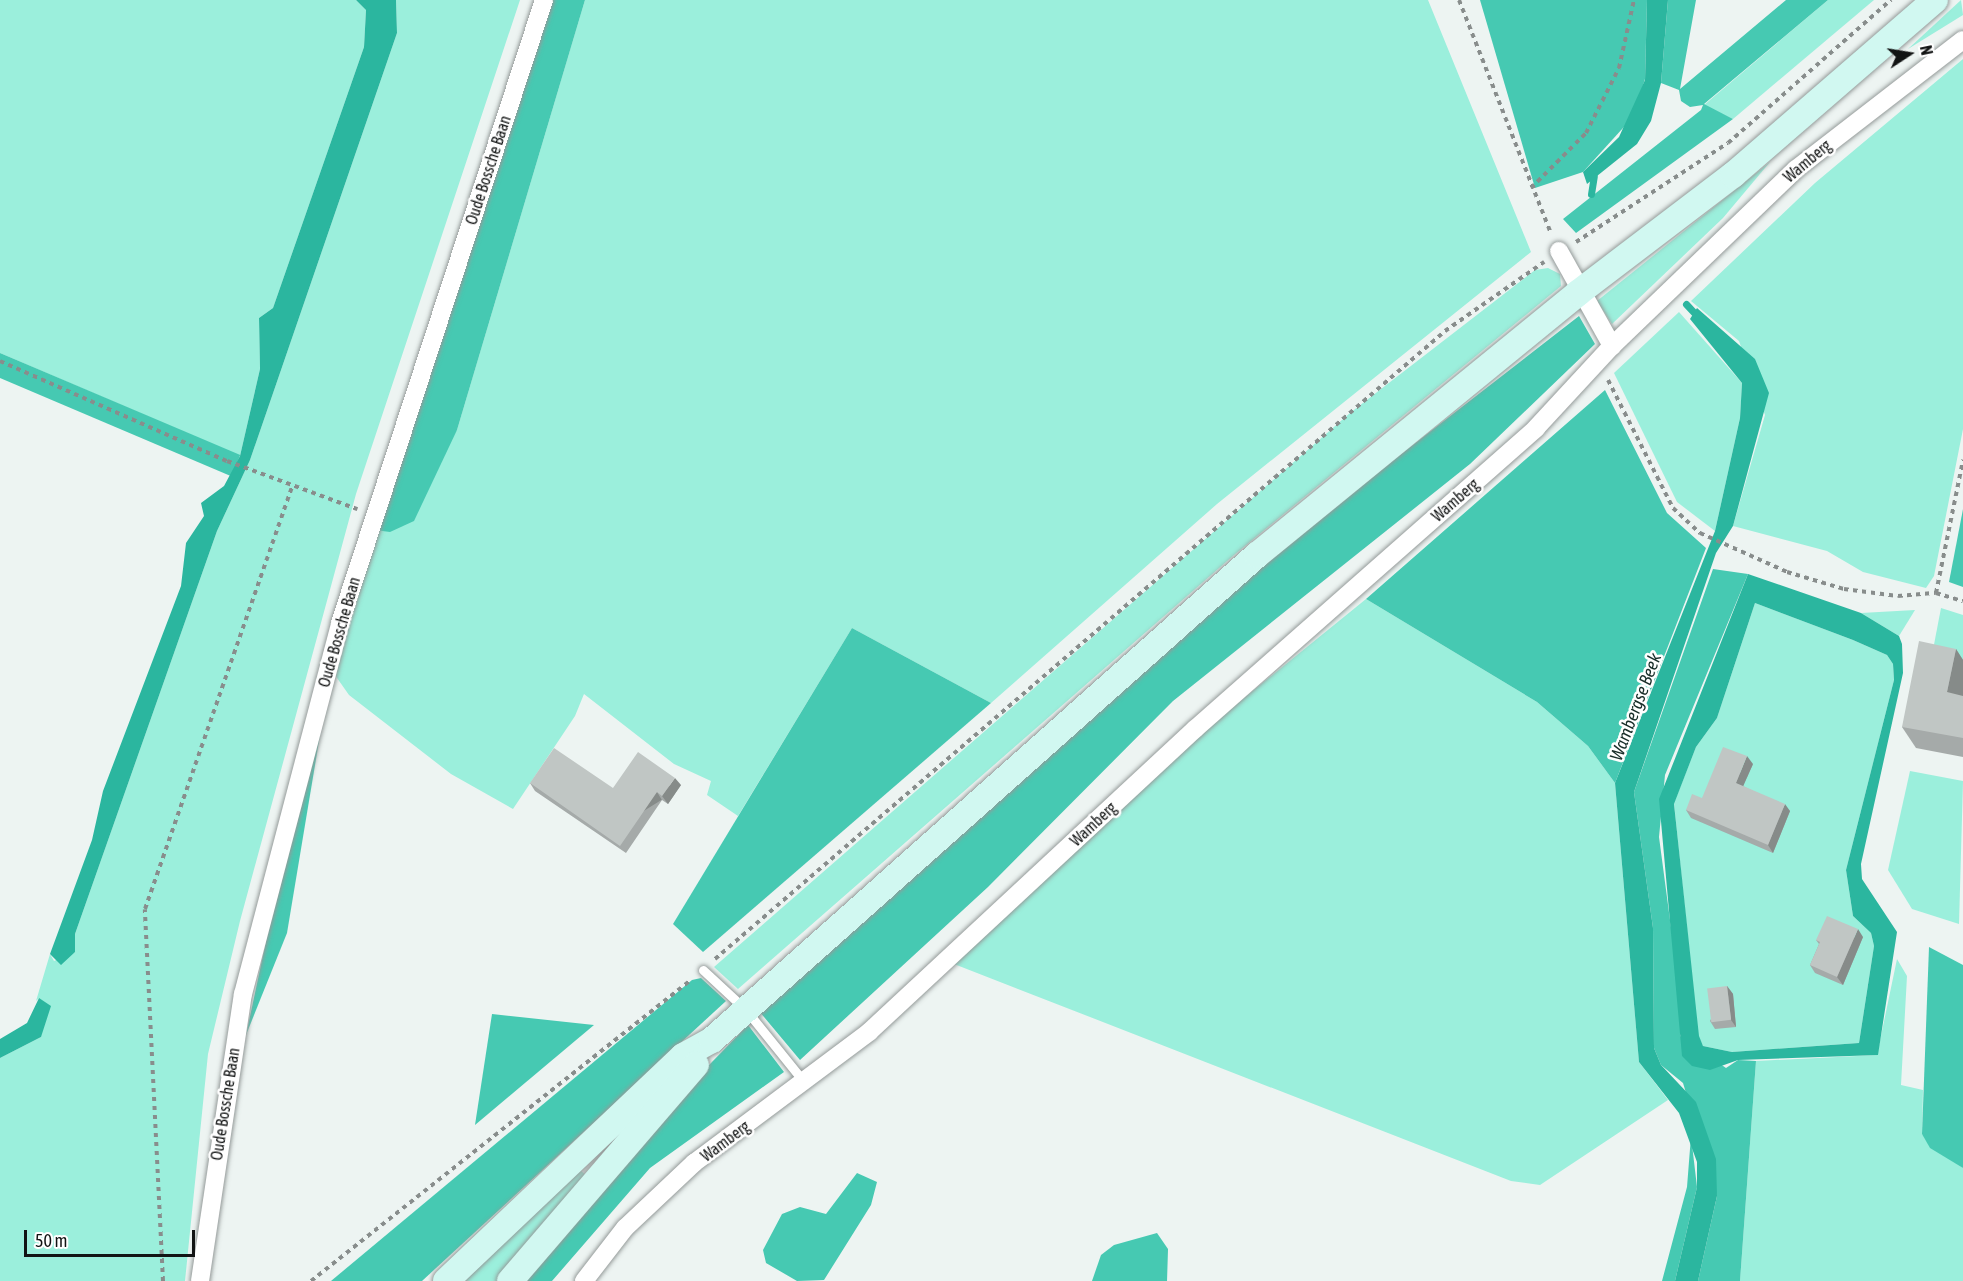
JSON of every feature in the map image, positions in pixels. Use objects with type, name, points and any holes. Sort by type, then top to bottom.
[{"type":"main road","points":[[510,1281],[712,1040],[1257,555],[1578,293],[1733,175],[1935,0]]},
{"type":"main road","points":[[446,1281],[684,1056],[712,1040]]},
{"type":"street","name":"Oude Bossche Baan","points":[[200,1281],[243,994],[340,623],[544,0]]},
{"type":"street","name":"Wamberg","points":[[584,1281],[625,1228],[694,1163],[869,1032],[1194,729],[1536,428],[1611,346],[1796,169],[1963,40]]},
{"type":"street","points":[[1559,251],[1578,293],[1611,346]]},
{"type":"lane","points":[[703,970],[746,1010],[804,1082]]},
{"type":"path","points":[[1459,0],[1559,251]]},
{"type":"path","points":[[1532,188],[1586,133],[1619,68],[1634,0]]},
{"type":"path","points":[[311,1281],[703,970],[1445,331],[1559,251],[1728,143],[1891,0]]},
{"type":"path","points":[[0,361],[226,461],[292,487],[375,515]]},
{"type":"path","points":[[1598,361],[1673,508],[1700,533],[1731,547],[1844,589],[1898,596],[1936,593],[1963,601]]},
{"type":"path","points":[[1936,593],[1963,460]]},
{"type":"path","points":[[163,1281],[145,909],[292,487]]},
{"type":"shaded area","points":[[0,0],[356,0],[366,10],[364,47],[273,308],[259,318],[260,369],[240,456],[0,353]]},
{"type":"shaded area","points":[[356,0],[396,0],[397,33],[250,460],[217,531],[75,934],[75,952],[61,965],[50,954],[92,840],[103,791],[181,586],[186,543],[204,516],[201,503],[224,486],[240,456],[260,369],[259,318],[273,308],[364,47],[366,10]]},
{"type":"shaded area","points":[[396,0],[520,0],[356,494],[240,921],[208,1054],[185,1281],[0,1281],[0,1058],[41,1037],[39,998],[36,1001],[50,954],[54,961],[75,952],[75,934],[217,531],[250,460],[397,33]]},
{"type":"shaded area","points":[[548,0],[585,0],[457,430],[414,521],[390,532],[375,530]]},
{"type":"shaded area","points":[[585,0],[1428,0],[1531,252],[1217,504],[991,703],[852,628],[738,816],[707,795],[711,781],[674,764],[584,694],[575,716],[513,809],[451,774],[349,695],[330,668],[375,530],[457,430]]},
{"type":"shaded area","points":[[1480,0],[1647,0],[1645,79],[1633,117],[1583,172],[1535,188]]},
{"type":"shaded area","points":[[1647,0],[1668,0],[1661,83],[1651,121],[1637,144],[1587,184],[1583,172],[1619,137],[1645,80]]},
{"type":"shaded area","points":[[1668,0],[1696,0],[1680,89],[1786,0],[1828,0],[1704,104],[1733,119],[1576,233],[1563,219],[1701,110],[1703,105],[1690,107],[1681,101],[1679,90],[1661,83]]},
{"type":"shaded area","points":[[1828,0],[1874,0],[1733,119],[1704,105]]},
{"type":"shaded area","points":[[1961,0],[1963,15],[1908,49]]},
{"type":"shaded area","points":[[1963,59],[1963,429],[1934,576],[1926,588],[1863,572],[1827,551],[1733,526],[1765,415],[1739,341],[1691,301],[1815,183]]},
{"type":"shaded area","points":[[1770,162],[1723,218],[1612,324],[1597,301]]},
{"type":"shaded area","points":[[1548,268],[1560,274],[1561,286],[1234,555],[738,989],[714,967],[1350,413],[1535,270]]},
{"type":"shaded area","points":[[1697,308],[1755,359],[1769,393],[1733,526],[1716,553],[1634,792],[1653,928],[1654,1048],[1661,1065],[1696,1102],[1716,1159],[1717,1196],[1698,1281],[1675,1281],[1697,1187],[1697,1162],[1679,1113],[1639,1062],[1615,783],[1715,531],[1740,418],[1742,383],[1690,319]]},
{"type":"shaded area","points":[[1679,312],[1742,383],[1740,418],[1715,531],[1677,502],[1614,373]]},
{"type":"shaded area","points":[[1579,316],[1595,344],[1470,464],[1173,701],[988,887],[800,1060],[759,1011],[1284,545]]},
{"type":"shaded area","points":[[0,353],[240,455],[231,476],[0,378]]},
{"type":"shaded area","points":[[1605,390],[1667,513],[1706,548],[1615,783],[1588,746],[1537,702],[1366,599]]},
{"type":"shaded area","points":[[1963,509],[1963,587],[1949,582]]},
{"type":"shaded area","points":[[1713,569],[1748,574],[1665,775],[1659,837],[1681,1003],[1680,1036],[1726,1068],[1738,1060],[1756,1061],[1740,1281],[1698,1281],[1717,1196],[1683,1083],[1661,1065],[1654,1048],[1653,928],[1634,792]]},
{"type":"shaded area","points":[[1748,574],[1861,613],[1899,636],[1902,644],[1903,673],[1861,864],[1862,879],[1897,932],[1878,1055],[1738,1060],[1710,1070],[1692,1066],[1682,1056],[1659,799]],"holes":[[[1755,603],[1887,655],[1893,664],[1894,680],[1846,870],[1853,916],[1871,933],[1874,946],[1859,1043],[1732,1052],[1703,1046],[1699,1036],[1674,804],[1696,747],[1717,718]]]},
{"type":"shaded area","points":[[1366,599],[1537,702],[1588,746],[1615,783],[1639,1062],[1668,1100],[1540,1185],[1511,1181],[954,964],[1180,750]]},
{"type":"shaded area","points":[[1755,603],[1887,655],[1893,664],[1894,680],[1846,870],[1853,916],[1871,933],[1874,946],[1859,1043],[1732,1052],[1703,1046],[1698,1036],[1674,803],[1696,747],[1717,718]]},
{"type":"shaded area","points":[[1941,608],[1963,615],[1963,661],[1932,655]]},
{"type":"shaded area","points":[[1915,610],[1899,636],[1861,613]]},
{"type":"shaded area","points":[[852,628],[991,703],[703,952],[673,924]]},
{"type":"shaded area","points":[[325,705],[287,933],[246,1035],[280,876]]},
{"type":"shaded area","points":[[1910,771],[1963,781],[1959,924],[1912,909],[1888,870]]},
{"type":"shaded area","points":[[1929,947],[1963,965],[1963,1168],[1930,1148],[1922,1134]]},
{"type":"shaded area","points":[[1897,959],[1907,976],[1901,1085],[1923,1090],[1922,1134],[1963,1168],[1963,1281],[1740,1281],[1756,1061],[1877,1055]]},
{"type":"shaded area","points":[[701,978],[726,1001],[422,1281],[331,1281],[692,980]]},
{"type":"shaded area","points":[[39,998],[51,1006],[41,1037],[0,1058],[0,1039],[27,1023]]},
{"type":"shaded area","points":[[492,1014],[594,1025],[475,1125]]},
{"type":"shaded area","points":[[748,1025],[784,1072],[650,1168],[552,1281],[518,1281],[675,1100]]},
{"type":"shaded area","points":[[1691,1136],[1697,1187],[1675,1281],[1662,1281],[1687,1187]]},
{"type":"shaded area","points":[[576,1167],[586,1175],[502,1281],[456,1281]]},
{"type":"shaded area","points":[[857,1173],[877,1182],[871,1205],[824,1280],[797,1281],[766,1263],[763,1250],[782,1214],[800,1207],[826,1214]]},
{"type":"shaded area","points":[[1157,1233],[1168,1249],[1167,1281],[1092,1281],[1101,1255],[1114,1245]]},
{"type":"building","points":[[1919,641],[1956,649],[1947,692],[1963,696],[1963,738],[1902,727]]},
{"type":"building","points":[[1723,747],[1747,756],[1736,783],[1785,804],[1768,845],[1686,810],[1692,794],[1702,798]]},
{"type":"building","points":[[554,748],[613,788],[638,752],[675,778],[662,796],[657,792],[620,846],[530,783]]},
{"type":"building","points":[[1827,916],[1858,929],[1837,977],[1810,965],[1820,942],[1816,940]]},
{"type":"building","points":[[1727,986],[1731,1020],[1711,1022],[1707,988]]},
{"type":"waterway","name":"Wambergse Beek","points":[[1591,194],[1594,176]]},
{"type":"waterway","name":"Wambergse Beek","points":[[1686,304],[1699,318]]}]
